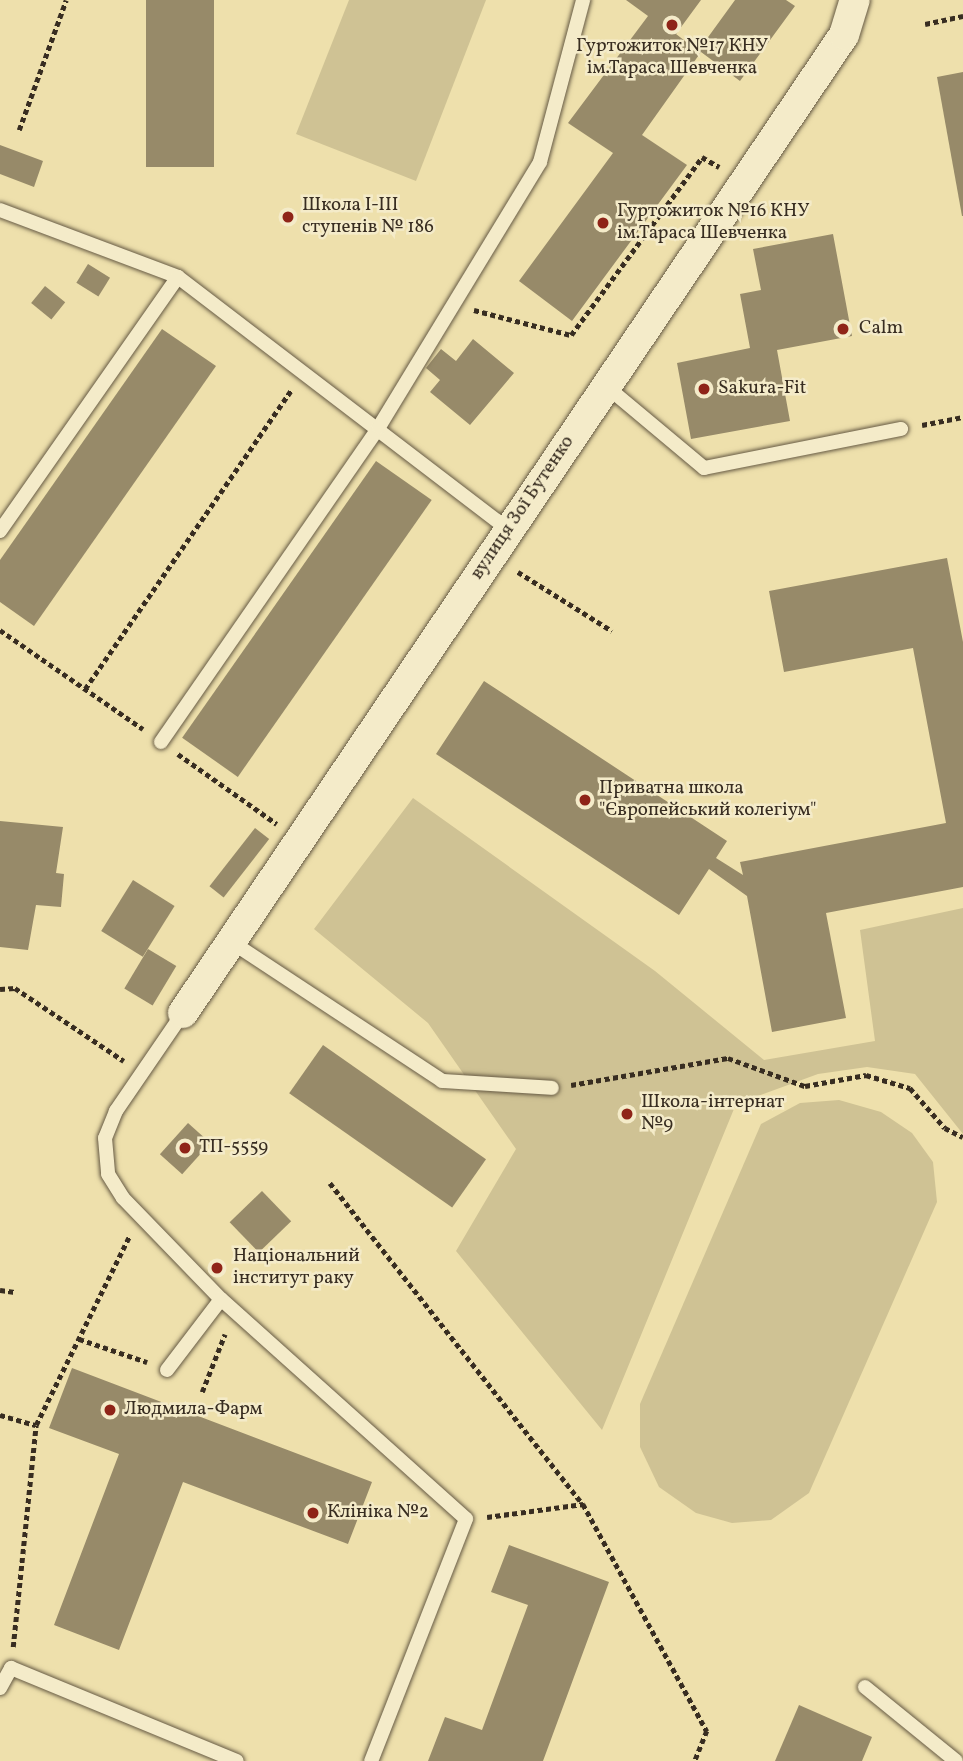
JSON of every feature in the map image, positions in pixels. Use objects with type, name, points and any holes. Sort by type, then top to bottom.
[{"type":"street","name":"вулиця Зої Бутенко","points":[[183,1013],[844,35],[855,0]]},
{"type":"lane","points":[[161,742],[379,427],[457,306],[540,162],[583,0]]},
{"type":"lane","points":[[0,210],[178,277],[379,427],[508,529]]},
{"type":"lane","points":[[0,531],[178,277]]},
{"type":"lane","points":[[606,386],[704,468],[901,429]]},
{"type":"lane","points":[[230,941],[442,1082],[552,1088]]},
{"type":"lane","points":[[183,1013],[142,1073],[105,1138],[108,1174],[140,1215],[221,1299],[466,1519],[371,1761]]},
{"type":"lane","points":[[167,1370],[221,1299]]},
{"type":"lane","points":[[0,1688],[11,1668],[237,1761]]},
{"type":"lane","points":[[865,1687],[956,1761]]},
{"type":"path","points":[[19,130],[66,0]]},
{"type":"path","points":[[925,23],[963,16]]},
{"type":"path","points":[[457,306],[571,335],[702,157],[723,169]]},
{"type":"path","points":[[85,689],[305,371]]},
{"type":"path","points":[[901,429],[963,417]]},
{"type":"path","points":[[517,572],[612,631]]},
{"type":"path","points":[[0,630],[249,804]]},
{"type":"path","points":[[0,989],[15,988],[142,1073]]},
{"type":"path","points":[[552,1088],[727,1058],[806,1086],[866,1075],[910,1088],[945,1128],[963,1137]]},
{"type":"path","points":[[330,1183],[583,1504],[707,1731],[695,1761]]},
{"type":"path","points":[[11,1668],[36,1425],[140,1215]]},
{"type":"path","points":[[0,1290],[15,1292]]},
{"type":"path","points":[[202,1392],[225,1332]]},
{"type":"path","points":[[78,1339],[167,1370]]},
{"type":"path","points":[[0,1415],[36,1425]]},
{"type":"path","points":[[466,1519],[583,1504]]},
{"type":"shaded area","points":[[349,0],[486,0],[416,181],[296,134]]},
{"type":"shaded area","points":[[413,798],[655,971],[764,1060],[875,1041],[860,930],[963,908],[963,1134],[915,1074],[867,1067],[818,1074],[736,1104],[602,1430],[456,1251],[516,1149],[428,1023],[314,929]]},
{"type":"shaded area","points":[[839,1100],[881,1112],[912,1133],[933,1162],[937,1202],[809,1493],[771,1520],[732,1523],[696,1513],[659,1487],[640,1447],[640,1404],[761,1124],[800,1103]]},
{"type":"building","points":[[146,0],[214,0],[214,167],[146,167]]},
{"type":"building","name":"Гуртожиток №16 КНУ ім.Тараса Шевченка","points":[[626,0],[701,0],[676,34],[698,51],[735,0],[786,0],[795,6],[740,81],[701,52],[642,135],[687,165],[572,321],[519,281],[613,153],[568,123],[648,16]]},
{"type":"building","points":[[963,72],[963,216],[962,216],[937,77]]},
{"type":"building","points":[[0,145],[43,161],[34,187],[0,174]]},
{"type":"building","points":[[833,234],[852,336],[777,350],[790,421],[691,439],[677,363],[750,348],[740,294],[761,290],[753,249]]},
{"type":"building","points":[[88,264],[110,278],[98,296],[76,283]]},
{"type":"building","points":[[45,286],[65,302],[51,319],[31,303]]},
{"type":"building","points":[[162,329],[216,366],[34,626],[0,602],[0,560]]},
{"type":"building","points":[[473,339],[514,373],[470,425],[430,392],[440,380],[426,368],[441,349],[456,361]]},
{"type":"building","points":[[376,461],[432,500],[238,777],[182,738]]},
{"type":"building","points":[[947,558],[963,642],[963,887],[826,913],[846,1018],[772,1032],[747,896],[709,869],[679,915],[436,754],[484,681],[727,841],[716,858],[743,875],[740,862],[946,823],[913,648],[784,672],[769,591]]},
{"type":"building","points":[[0,821],[63,827],[56,873],[64,874],[61,907],[36,905],[28,950],[0,947]]},
{"type":"building","points":[[255,828],[269,839],[224,897],[209,886]]},
{"type":"building","points":[[133,880],[175,906],[143,957],[101,931]]},
{"type":"building","points":[[148,949],[176,966],[153,1005],[124,988]]},
{"type":"building","points":[[323,1045],[486,1159],[452,1207],[289,1093]]},
{"type":"building","name":"ТП-5559","points":[[188,1123],[210,1143],[182,1174],[160,1154]]},
{"type":"building","points":[[262,1191],[291,1221],[259,1252],[230,1222]]},
{"type":"building","name":"Клініка №2","points":[[72,1368],[372,1482],[348,1544],[183,1482],[119,1650],[54,1625],[119,1454],[49,1428]]},
{"type":"building","points":[[509,1545],[609,1582],[543,1761],[428,1761],[445,1717],[482,1730],[528,1605],[491,1592]]},
{"type":"building","points":[[799,1705],[872,1737],[862,1761],[775,1761]]},
{"type":"place","name":"Гуртожиток №17 КНУ ім.Тараса Шевченка","points":[[672,25]]},
{"type":"place","name":"Школа І-ІІІ ступенів № 186","points":[[288,217]]},
{"type":"place","name":"Гуртожиток №16 КНУ ім.Тараса Шевченка","points":[[603,223]]},
{"type":"place","name":"Calm","points":[[843,329]]},
{"type":"place","name":"Sakura-Fit","points":[[704,389]]},
{"type":"place","name":"Приватна школа \"Європейський колегіум\"","points":[[585,800]]},
{"type":"place","name":"Школа-інтернат №9","points":[[627,1114]]},
{"type":"place","name":"ТП-5559","points":[[185,1148]]},
{"type":"place","name":"Національний інститут раку","points":[[217,1268]]},
{"type":"place","name":"Людмила-Фарм","points":[[110,1410]]},
{"type":"place","name":"Клініка №2","points":[[313,1513]]}]
